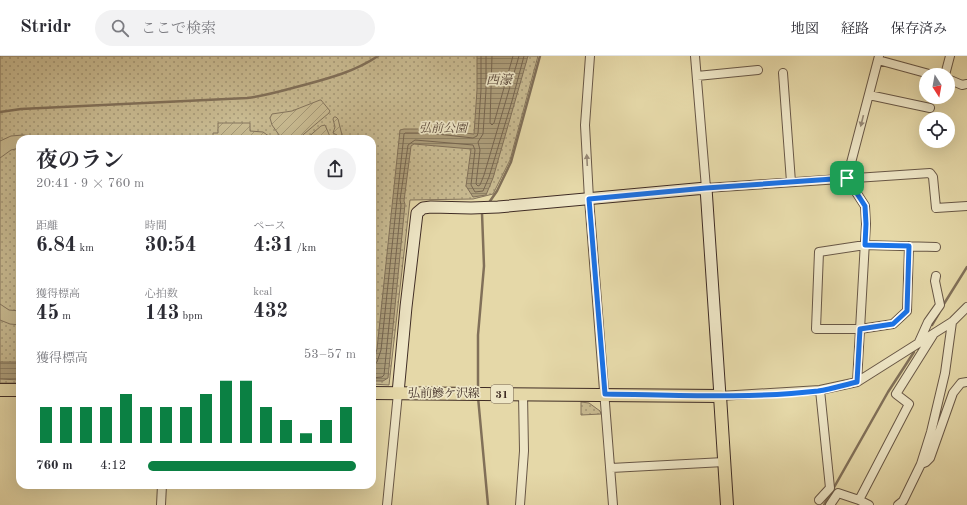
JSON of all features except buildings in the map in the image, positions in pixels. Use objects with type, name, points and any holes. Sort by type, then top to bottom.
[{"type":"main road","points":[[0,390],[16,390]]},
{"type":"main road","name":"弘前鰺ケ沢線","points":[[376,393],[720,396]]},
{"type":"main road","points":[[720,396],[727,505]]},
{"type":"street","points":[[590,56],[585,125],[589,199],[613,505]]},
{"type":"street","points":[[696,56],[720,396],[820,390],[857,382],[918,342],[952,322],[967,307]]},
{"type":"street","points":[[947,68],[950,56]]},
{"type":"street","points":[[857,382],[866,224],[865,206],[847,178],[878,58],[919,71]]},
{"type":"street","points":[[697,76],[758,70]]},
{"type":"street","points":[[783,73],[791,182]]},
{"type":"street","points":[[955,82],[962,85],[967,84]]},
{"type":"street","points":[[869,95],[930,108]]},
{"type":"street","points":[[387,505],[406,307],[417,213],[423,208],[498,207],[706,188],[930,173],[933,177],[936,208],[967,206]]},
{"type":"street","points":[[909,246],[907,311],[893,324],[860,329],[816,329],[819,252],[865,245],[909,246],[936,248]]},
{"type":"street","points":[[918,342],[928,322],[940,305],[936,288],[936,276]]},
{"type":"street","points":[[898,505],[903,500],[921,464],[931,432],[945,373],[952,322]]},
{"type":"street","points":[[859,500],[909,404],[896,394],[935,332]]},
{"type":"street","points":[[921,464],[930,458],[953,393],[961,383],[967,382]]},
{"type":"street","points":[[819,500],[830,488],[820,390]]},
{"type":"street","points":[[520,505],[524,452],[523,394]]},
{"type":"street","points":[[610,468],[724,462]]},
{"type":"street","points":[[161,505],[162,489]]},
{"type":"street","points":[[830,505],[838,493],[869,505]]},
{"type":"green space","name":"弘前公園","points":[[0,56],[538,56],[510,160],[493,194],[473,199],[410,200],[389,385],[376,384],[376,135],[16,135],[16,383],[0,383]]},
{"type":"green space","points":[[321,100],[330,111],[303,135],[279,135],[272,125],[270,118],[272,114],[292,111]]},
{"type":"green space","points":[[336,117],[338,119],[342,135],[333,133],[335,127],[333,119]]},
{"type":"green space","points":[[218,123],[250,123],[250,131],[263,132],[267,135],[213,135],[213,133],[218,133]]},
{"type":"green space","points":[[325,125],[329,135],[311,135],[321,126]]},
{"type":"green space","points":[[11,136],[16,136],[16,149],[11,150],[0,158],[0,141]]},
{"type":"green space","points":[[0,304],[9,310],[16,311],[16,325],[0,320]]},
{"type":"green space","points":[[581,402],[589,403],[600,411],[601,414],[581,415]]},
{"type":"water","name":"西濠","points":[[477,56],[528,56],[493,178],[486,195],[473,197],[466,186],[471,149],[414,144],[411,146],[404,201],[405,204],[388,378],[383,381],[376,381],[376,352],[400,130],[428,129],[474,134],[477,90]]},
{"type":"water","points":[[0,362],[16,362],[16,380],[0,379]]},
{"type":"waterway","points":[[0,112],[21,109],[254,97],[276,93],[333,77],[361,66],[378,56]]},
{"type":"waterway","points":[[488,204],[497,191],[511,162],[540,56]]},
{"type":"waterway","points":[[478,390],[478,335],[484,266],[483,211]]},
{"type":"waterway","points":[[942,307],[967,267]]},
{"type":"waterway","points":[[932,325],[939,313]]},
{"type":"waterway","points":[[824,505],[888,392],[914,352]]},
{"type":"waterway","points":[[478,397],[488,505]]},
{"type":"route","points":[[847,178],[865,206],[865,245],[909,246],[907,311],[893,324],[860,329],[857,382],[820,390],[779,394],[720,396],[605,394],[589,199],[706,188],[847,178]]}]
